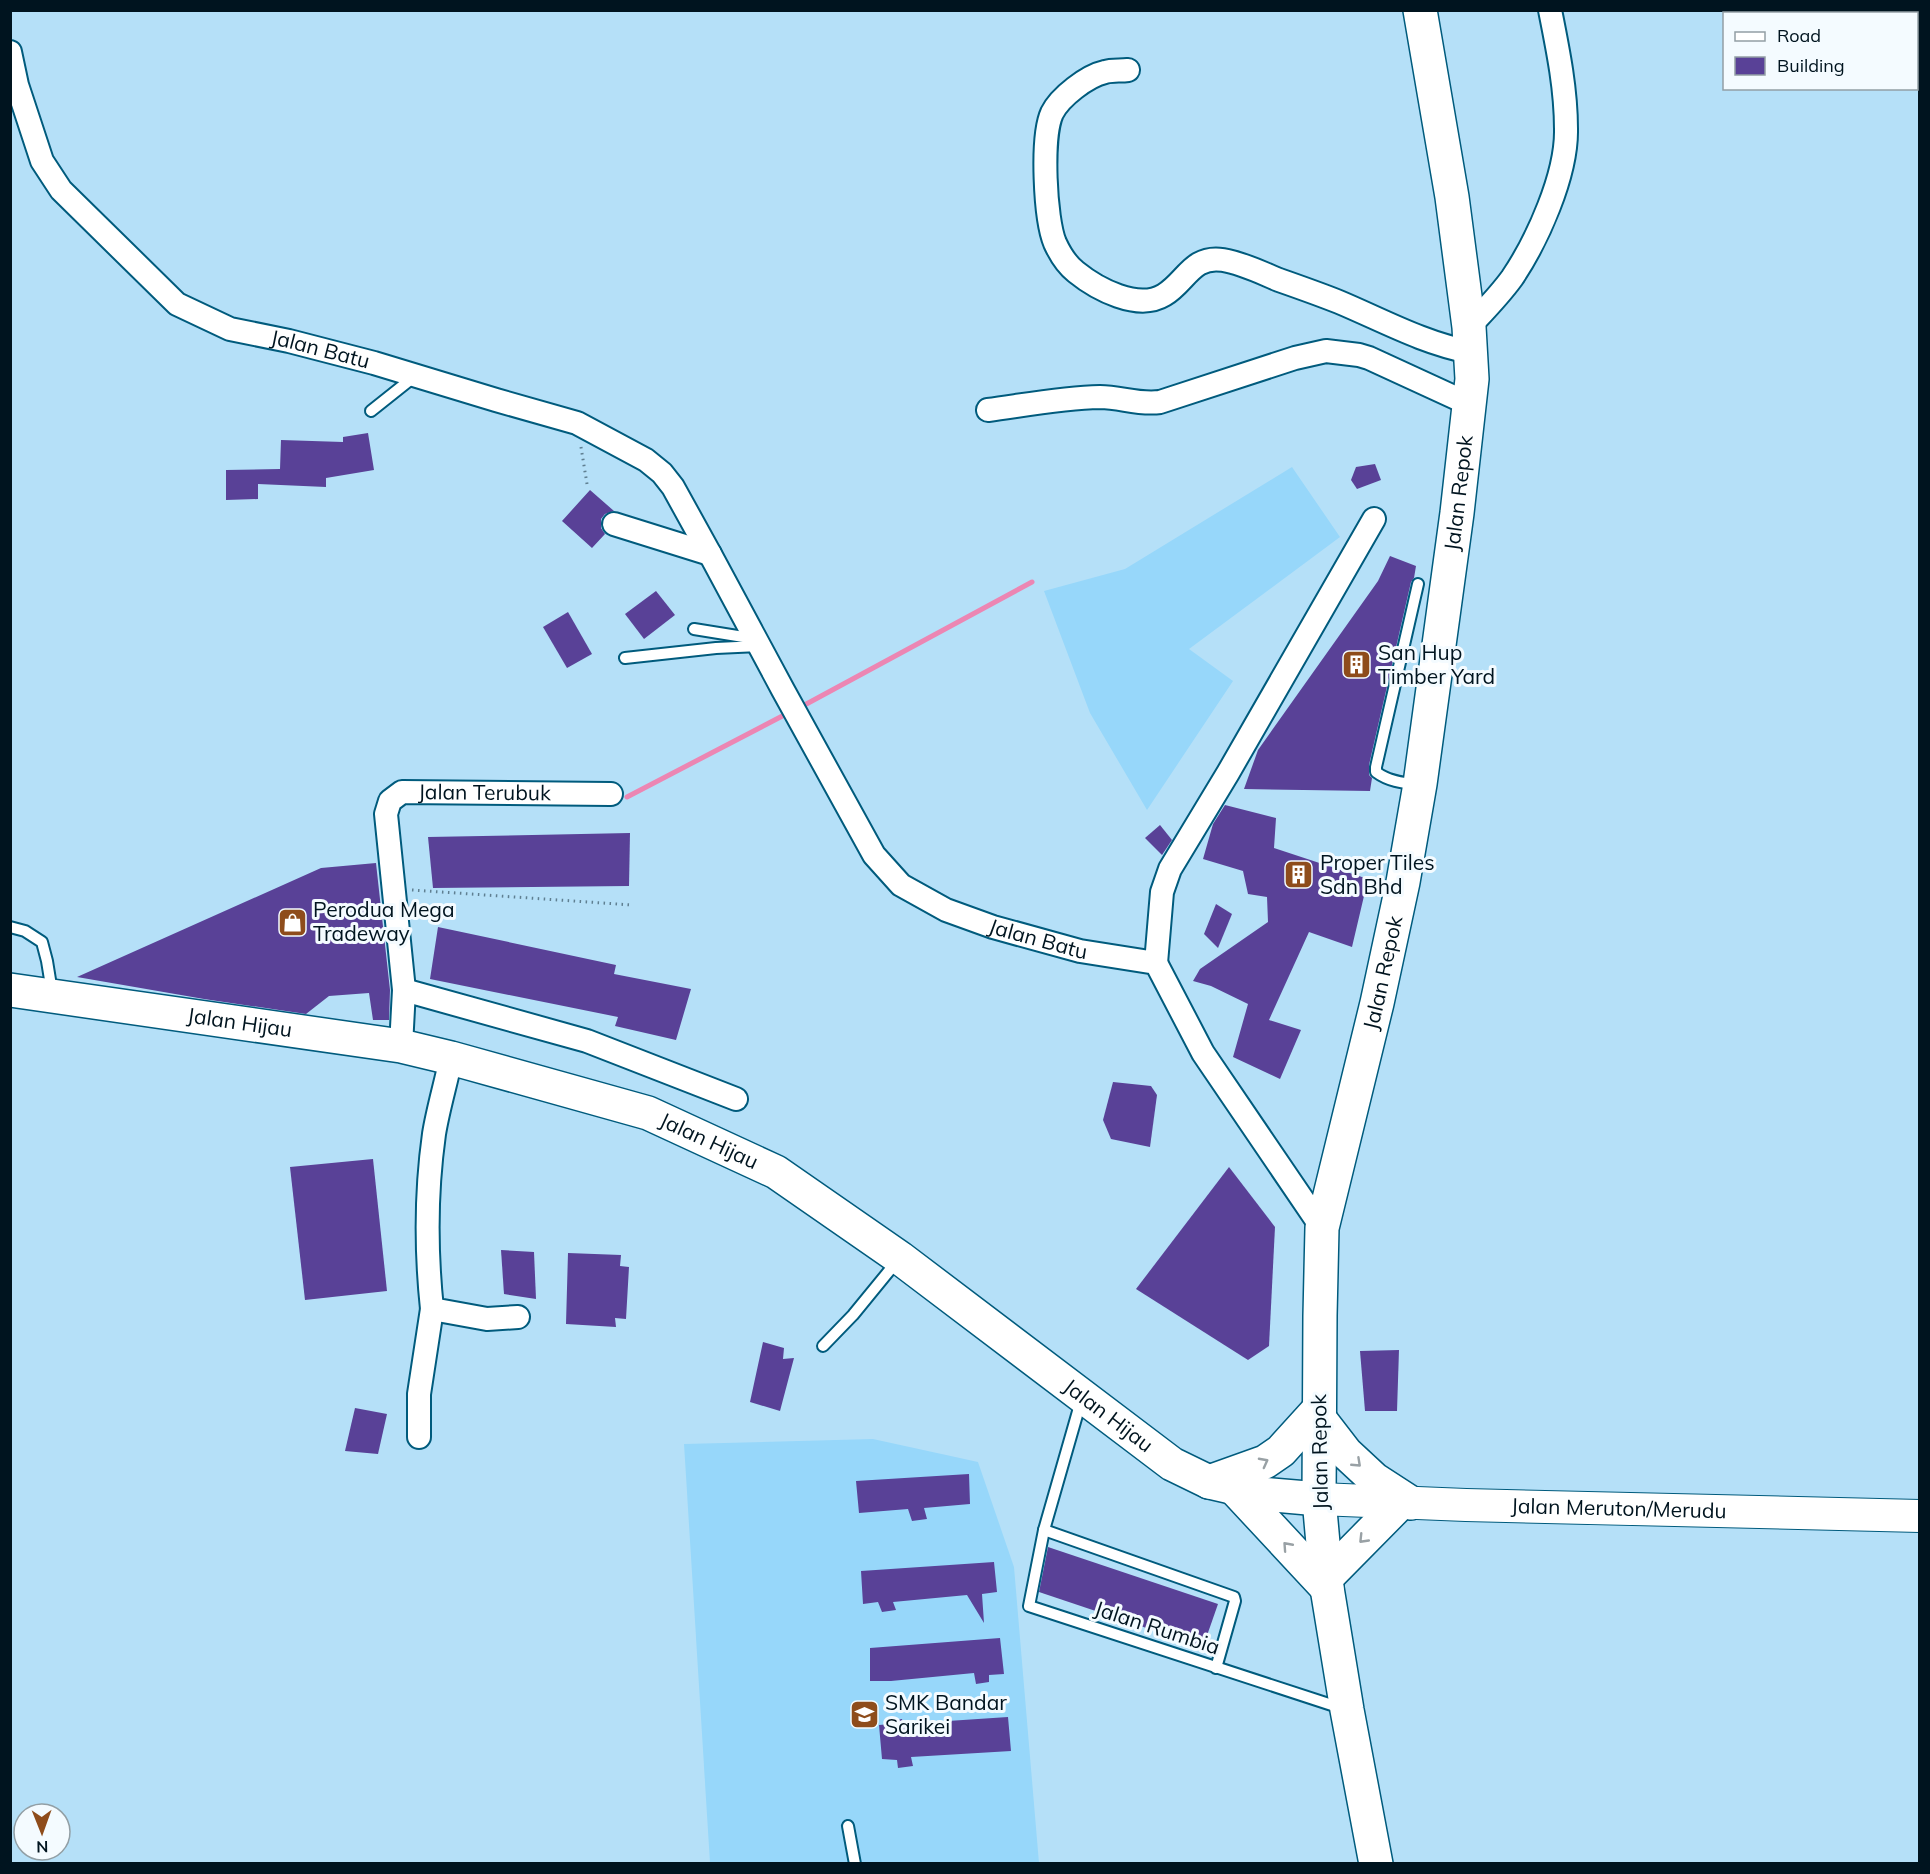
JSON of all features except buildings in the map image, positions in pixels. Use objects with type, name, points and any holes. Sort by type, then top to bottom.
[{"type":"main road","name":"Jalan Repok","points":[[1376,1863],[1347,1710],[1327,1583],[1319,1499],[1322,1228],[1379,993],[1403,882],[1420,784],[1457,513],[1472,379],[1470,340],[1452,196],[1420,10]]},
{"type":"main road","name":"Jalan Hijau","points":[[10,990],[401,1046],[648,1113],[776,1173],[900,1258],[1172,1464],[1222,1485],[1261,1494],[1319,1499]]},
{"type":"main road","points":[[1319,1414],[1346,1453],[1374,1479],[1406,1503],[1327,1583],[1222,1485],[1281,1451],[1319,1414]]},
{"type":"main road","name":"Jalan Meruton/Merudu","points":[[1319,1499],[1920,1516]]},
{"type":"street","points":[[1128,70],[1105,72],[1087,79],[1053,111],[1047,130],[1046,172],[1054,242],[1064,259],[1076,272],[1113,294],[1129,300],[1147,301],[1164,296],[1193,267],[1208,260],[1223,260],[1339,302],[1405,332],[1448,348],[1470,340],[1523,261],[1554,192],[1564,155],[1566,130],[1561,66],[1550,10]]},
{"type":"street","name":"Jalan Batu","points":[[10,52],[17,85],[42,161],[61,190],[177,304],[230,329],[289,341],[374,363],[577,423],[646,460],[662,473],[673,487],[874,855],[901,885],[946,910],[993,927],[1080,951],[1156,963]]},
{"type":"street","points":[[988,410],[1102,397],[1146,404],[1160,402],[1295,358],[1326,351],[1369,358],[1469,404]]},
{"type":"street","points":[[1322,1228],[1203,1053],[1156,963],[1162,892],[1170,869],[1374,519]]},
{"type":"street","points":[[614,525],[710,554]]},
{"type":"street","name":"Jalan Terubuk","points":[[401,1046],[404,990],[386,814],[390,801],[402,792],[611,794]]},
{"type":"street","points":[[404,990],[587,1041],[736,1099]]},
{"type":"street","points":[[419,1437],[418,1394],[432,1309],[428,1275],[430,1186],[435,1134],[451,1058]]},
{"type":"street","points":[[432,1309],[487,1319],[518,1317]]},
{"type":"lane","points":[[371,411],[415,376]]},
{"type":"lane","points":[[1418,584],[1376,772],[1382,777],[1401,783],[1420,784]]},
{"type":"lane","points":[[694,629],[758,643]]},
{"type":"lane","points":[[625,658],[758,643]]},
{"type":"lane","points":[[10,927],[25,932],[42,942],[52,995]]},
{"type":"lane","points":[[823,1346],[853,1315],[900,1258]]},
{"type":"lane","points":[[1082,1397],[1044,1530],[1234,1597],[1235,1601],[1216,1668]]},
{"type":"lane","name":"Jalan Rumbia","points":[[1044,1530],[1029,1606],[1347,1710]]},
{"type":"lane","points":[[848,1826],[855,1863]]},
{"type":"path","points":[[577,423],[587,484]]},
{"type":"path","points":[[393,889],[632,905]]},
{"type":"shaded area","points":[[1292,467],[1340,537],[1189,649],[1233,681],[1147,810],[1090,713],[1044,591],[1125,569]]},
{"type":"shaded area","name":"SMK Bandar Sarikei","points":[[873,1439],[978,1462],[1014,1567],[1039,1863],[710,1863],[684,1444]]},
{"type":"waterway","points":[[799,708],[1032,582]]},
{"type":"waterway","points":[[627,797],[790,712]]},
{"type":"place","name":"San Hup Timber Yard","points":[[1357,665]]},
{"type":"place","name":"Proper Tiles Sdn Bhd","points":[[1299,875]]},
{"type":"place","name":"Perodua Mega Tradeway","points":[[292,922]]},
{"type":"place","name":"SMK Bandar Sarikei","points":[[864,1715]]}]
